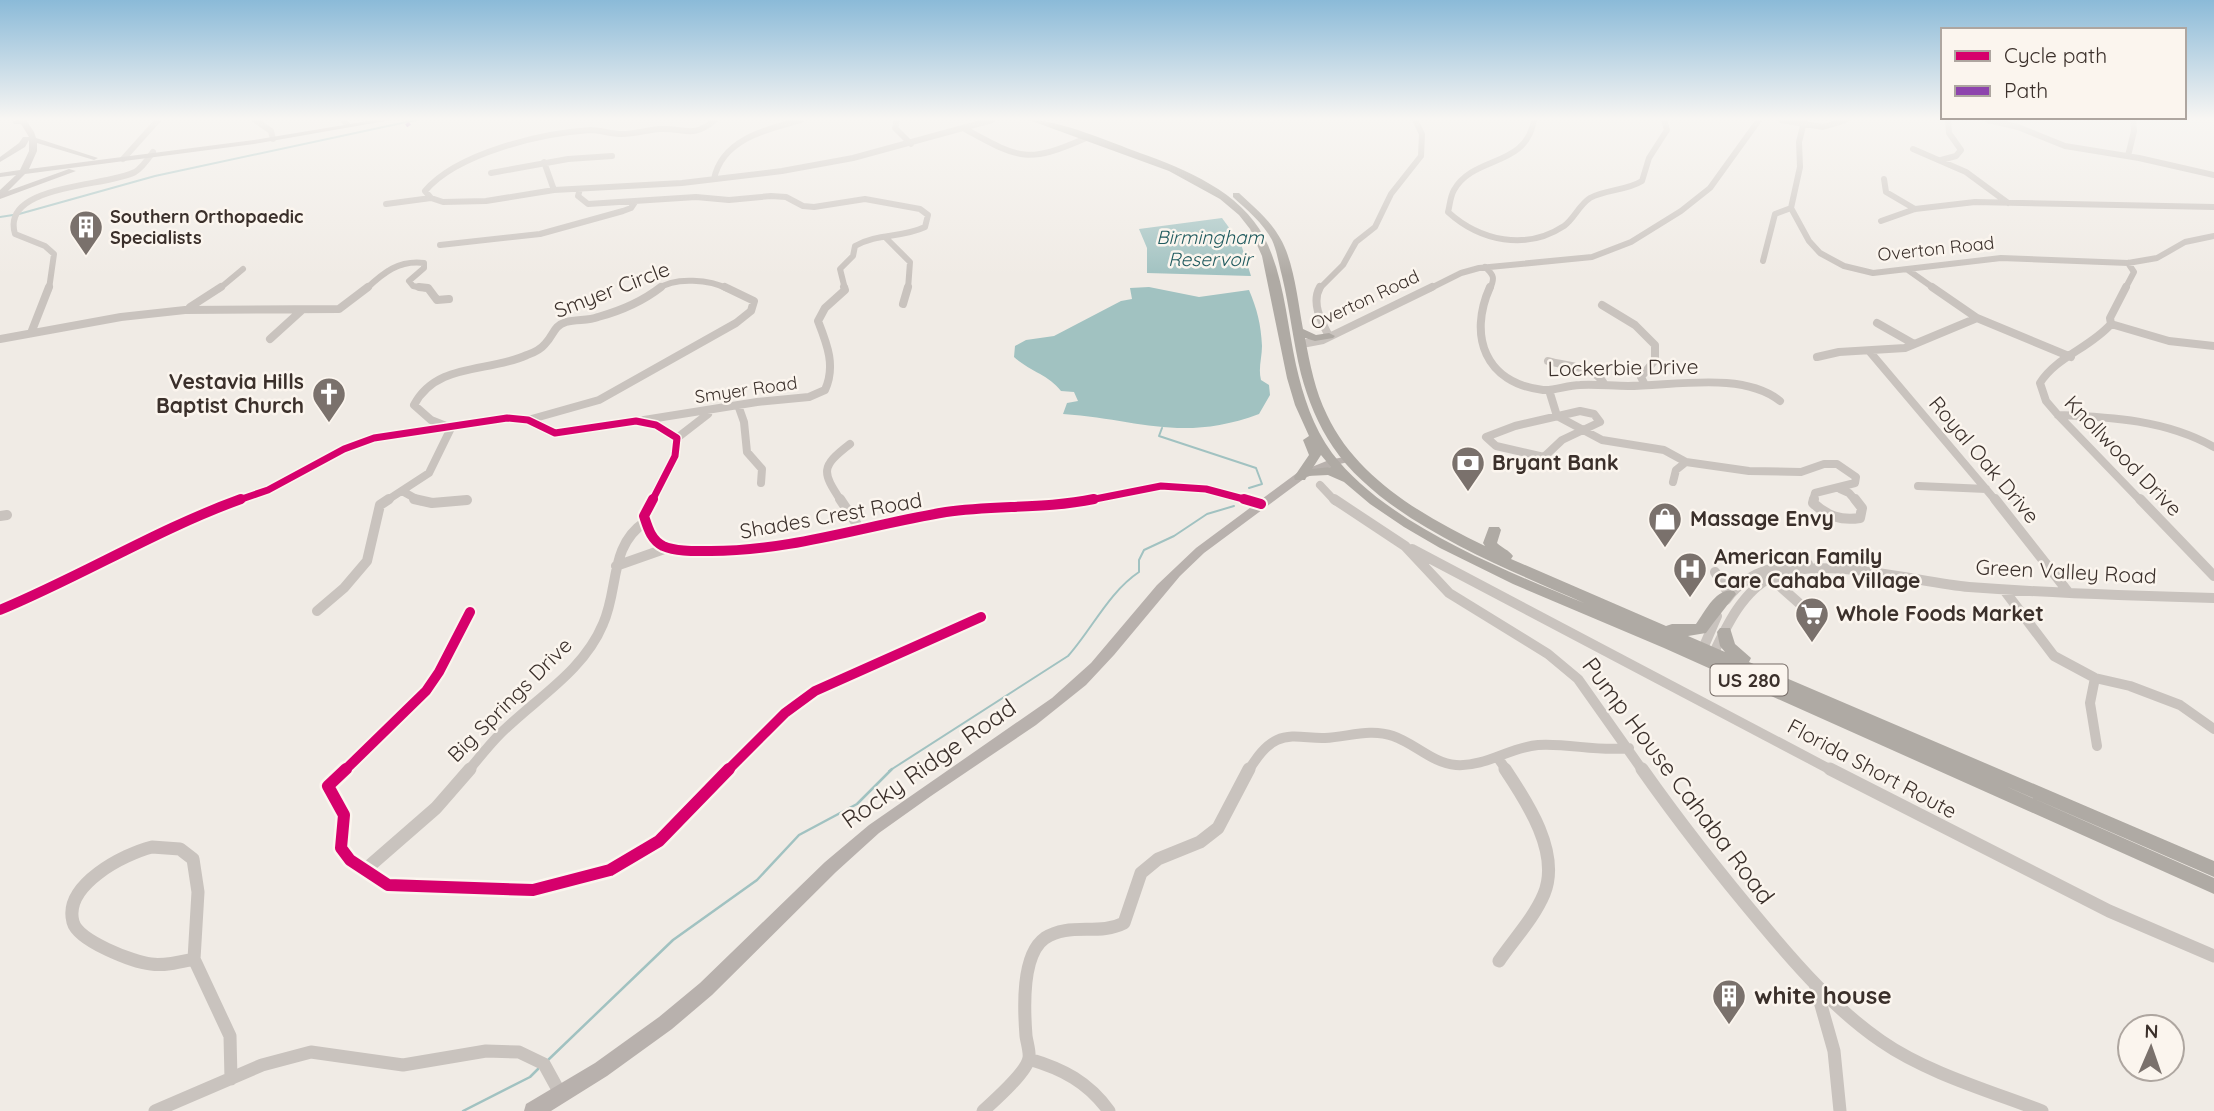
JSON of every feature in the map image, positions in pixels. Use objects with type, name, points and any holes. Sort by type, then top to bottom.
[{"type":"highway","name":"US 280","points":[[1181,172],[1212,188],[1243,213],[1265,244],[1301,412],[1314,437],[1387,493],[1448,533],[1530,572],[2214,886]]},
{"type":"highway","name":"US 280","points":[[1196,172],[1221,185],[1246,203],[1277,240],[1297,334],[1315,397],[1341,460],[1356,484],[1370,498],[1418,532],[1453,552],[1707,655],[1793,686],[2214,869]]},
{"type":"highway","points":[[1265,244],[1297,334],[1326,338]]},
{"type":"highway","points":[[1315,397],[1310,352],[1312,346],[1326,338]]},
{"type":"highway","points":[[1293,383],[1297,416],[1315,449],[1315,455],[1305,475]]},
{"type":"highway","points":[[1305,475],[1330,471],[1356,484]]},
{"type":"highway","points":[[1448,533],[1471,536],[1485,535],[1494,530],[1490,543],[1497,552],[1519,562],[1530,572]]},
{"type":"highway","points":[[1646,624],[1686,631],[1701,629],[1720,601],[1729,594]]},
{"type":"highway","points":[[1725,632],[1728,646],[1734,653],[1783,676],[1793,686]]},
{"type":"main road","points":[[0,174],[25,172]]},
{"type":"main road","points":[[14,176],[41,172]]},
{"type":"main road","points":[[0,174],[38,183],[55,172]]},
{"type":"main road","points":[[14,176],[38,183]]},
{"type":"main road","name":"Rocky Ridge Road","points":[[534,1111],[618,1060],[661,1028],[705,990],[820,874],[875,828],[901,808],[1004,743],[1080,683],[1190,559],[1305,475],[1341,460]]},
{"type":"street","points":[[32,333],[55,267],[54,254],[45,246],[15,234],[12,227],[13,218],[29,199],[41,194],[136,172]]},
{"type":"street","points":[[431,198],[425,191],[449,172]]},
{"type":"street","points":[[491,173],[497,172]]},
{"type":"street","points":[[548,172],[554,190]]},
{"type":"street","points":[[714,179],[715,172]]},
{"type":"street","points":[[386,204],[431,198],[446,202],[486,201],[554,190],[714,179],[771,172]]},
{"type":"street","points":[[1326,338],[1316,294],[1323,282],[1343,265],[1356,242],[1376,227],[1391,194],[1408,172]]},
{"type":"street","points":[[1475,172],[1454,190],[1448,212],[1458,223],[1486,236],[1504,239],[1536,238],[1558,229],[1592,197],[1628,187],[1644,179],[1648,172]]},
{"type":"street","name":"Overton Road","points":[[1326,338],[1453,276],[1485,267],[1596,256],[1618,249],[1700,197],[1723,172]]},
{"type":"street","points":[[1763,261],[1773,217],[1776,212],[1791,208],[1799,172]]},
{"type":"street","points":[[1963,172],[2008,203]]},
{"type":"street","points":[[1884,179],[1886,192],[1915,209]]},
{"type":"street","name":"Smyer Road","points":[[580,189],[578,196],[588,204],[696,197],[729,200],[771,196],[814,207],[865,198],[920,209],[928,215],[925,227],[916,233],[868,238],[855,246],[853,256],[840,269],[845,290],[825,308],[818,321],[830,352],[830,379],[825,390],[809,397],[636,421]]},
{"type":"street","points":[[440,245],[540,234],[623,211],[631,208],[635,202]]},
{"type":"street","points":[[1881,221],[1915,209],[1948,204],[2214,207]]},
{"type":"street","name":"Overton Road","points":[[1791,208],[1809,241],[1829,259],[1860,271],[1908,270],[2000,258],[2128,263],[2157,258],[2194,239],[2214,236]]},
{"type":"street","points":[[886,238],[910,262],[908,291],[903,304]]},
{"type":"street","points":[[0,339],[121,317],[184,310],[339,309],[353,303],[381,275],[400,264],[415,260],[424,263],[424,268],[409,281],[413,286],[428,288],[438,300],[449,299]]},
{"type":"street","name":"Knollwood Drive","points":[[2128,263],[2134,272],[2110,318],[2110,324],[2098,339],[2048,370],[2040,383],[2046,401],[2058,415],[2214,576]]},
{"type":"street","name":"Lockerbie Drive","points":[[1485,267],[1494,279],[1484,299],[1479,338],[1483,354],[1502,375],[1549,390],[1577,384],[1726,383],[1766,390],[1775,393],[1780,401]]},
{"type":"street","points":[[184,310],[206,299],[248,269],[209,309]]},
{"type":"street","points":[[1908,270],[1977,318],[2071,357]]},
{"type":"street","name":"Smyer Circle","points":[[451,428],[431,419],[414,405],[422,390],[456,371],[508,363],[530,354],[545,345],[555,327],[566,322],[597,318],[648,297],[673,281],[719,284],[754,301],[751,311],[736,323],[599,400],[528,420]]},
{"type":"street","points":[[1602,305],[1636,325],[1655,345],[1655,360],[1640,377],[1645,385]]},
{"type":"street","points":[[270,339],[302,310]]},
{"type":"street","points":[[1817,357],[1843,350],[1870,352],[1904,348],[1977,318]]},
{"type":"street","points":[[35,323],[39,327],[55,329]]},
{"type":"street","points":[[11,337],[35,323]]},
{"type":"street","points":[[1877,323],[1914,344]]},
{"type":"street","points":[[2110,324],[2169,341],[2214,346]]},
{"type":"street","name":"Royal Oak Drive","points":[[1870,352],[2033,545],[2068,593]]},
{"type":"street","points":[[1548,361],[1564,367],[1594,371],[1602,376],[1605,385]]},
{"type":"street","points":[[1549,390],[1557,416],[1602,440],[1664,450],[1686,462],[1749,471],[1801,471],[1824,464],[1837,464],[1856,477],[1854,484],[1840,489],[1822,489],[1815,494],[1813,503],[1824,513],[1842,520],[1860,517],[1863,513],[1859,503],[1840,489]]},
{"type":"street","points":[[738,405],[744,422],[747,452],[761,469],[761,483]]},
{"type":"street","points":[[670,547],[663,546],[651,536],[645,522],[647,510],[675,456],[677,438],[696,421],[715,411]]},
{"type":"street","points":[[1580,411],[1598,417],[1600,422],[1562,440],[1544,457],[1496,446],[1486,437],[1490,432],[1557,416],[1580,411]]},
{"type":"street","points":[[2058,415],[2127,419],[2181,433],[2214,447]]},
{"type":"street","points":[[0,610],[109,561],[189,518],[268,490],[344,449],[397,433],[451,428],[507,418],[528,420],[555,433],[636,421],[656,425],[677,438]]},
{"type":"street","points":[[317,611],[344,588],[367,561],[380,506],[429,473],[451,428]]},
{"type":"street","points":[[849,444],[835,456],[826,470],[826,478],[860,529]]},
{"type":"street","points":[[1673,482],[1676,470],[1686,462]]},
{"type":"street","name":"Pump House Cahaba Road","points":[[1320,485],[1339,505],[1405,546],[1448,593],[1525,638],[1578,678],[1700,851],[1815,984],[1857,1023],[1882,1042],[1947,1075],[2042,1111]]},
{"type":"street","name":"Shades Crest Road","points":[[670,547],[690,551],[742,551],[785,545],[948,512],[1061,506],[1161,486],[1206,489],[1261,505]]},
{"type":"street","points":[[1918,486],[1986,489]]},
{"type":"street","points":[[402,491],[422,502],[467,500]]},
{"type":"street","name":"Big Springs Drive","points":[[366,869],[436,808],[500,734],[580,663],[604,623],[618,557],[633,530],[645,522]]},
{"type":"street","name":"Florida Short Route","points":[[1405,546],[1963,839],[2109,911],[2214,956]]},
{"type":"street","points":[[616,566],[670,547]]},
{"type":"street","name":"Green Valley Road","points":[[1707,655],[1712,625],[1729,594],[1744,581],[1768,569],[1802,563],[1845,566],[1916,581]]},
{"type":"street","name":"Green Valley Road","points":[[1707,655],[1754,587],[1776,575],[1807,569],[1846,570],[1916,581],[2004,590],[2214,598]]},
{"type":"street","points":[[1715,572],[1729,594]]},
{"type":"street","points":[[1776,575],[1773,580],[1777,586],[1800,604]]},
{"type":"street","points":[[2004,590],[2054,656],[2095,678],[2153,693],[2180,705],[2214,729]]},
{"type":"street","points":[[470,612],[426,691],[328,786],[344,813],[341,848],[350,860],[388,885],[533,890],[610,870],[659,841],[770,727],[815,691],[981,617]]},
{"type":"street","points":[[2095,678],[2090,690],[2096,746]]},
{"type":"street","points":[[983,1111],[1006,1091],[1029,1059],[1026,1044],[1028,970],[1035,950],[1044,939],[1056,932],[1102,931],[1116,929],[1124,923],[1135,882],[1141,873],[1160,857],[1196,843],[1219,827],[1247,769],[1275,740],[1285,737],[1326,738],[1363,732],[1390,735],[1427,757],[1461,766],[1538,745],[1615,751],[1629,748]]},
{"type":"street","points":[[1498,758],[1510,774],[1538,829],[1550,873],[1545,892],[1499,961]]},
{"type":"street","points":[[194,959],[169,965],[148,964],[93,941],[82,936],[73,921],[74,907],[97,873],[116,859],[135,850],[175,847],[192,857],[197,871],[194,959],[230,1036],[230,1079]]},
{"type":"street","points":[[1815,984],[1834,1051],[1840,1111]]},
{"type":"street","points":[[155,1111],[230,1079],[296,1055],[313,1052],[404,1065],[494,1051],[513,1051],[534,1057],[547,1066],[561,1096]]},
{"type":"street","points":[[1029,1059],[1064,1069],[1096,1091],[1109,1111]]},
{"type":"water","name":"Birmingham Reservoir","points":[[1222,218],[1241,244],[1251,276],[1147,273],[1147,248],[1139,229]]},
{"type":"water","points":[[1149,287],[1199,297],[1249,290],[1261,331],[1261,380],[1269,385],[1270,395],[1259,414],[1231,423],[1182,428],[1063,414],[1067,403],[1078,401],[1074,392],[1061,391],[1051,381],[1014,357],[1015,346],[1026,340],[1054,336],[1121,301],[1132,299],[1130,288]]},
{"type":"waterway","points":[[19,214],[174,172]]},
{"type":"waterway","points":[[0,217],[13,215]]},
{"type":"waterway","points":[[1162,428],[1159,436],[1256,468],[1262,484],[1249,488]]},
{"type":"waterway","points":[[892,769],[1068,656],[1110,600],[1139,572],[1139,560],[1144,550],[1174,536],[1207,514],[1234,506]]},
{"type":"waterway","points":[[547,1061],[673,940],[757,880],[799,835],[857,804],[892,769]]},
{"type":"waterway","points":[[463,1111],[530,1077],[538,1069]]},
{"type":"cycle path","points":[[0,610],[53,588],[189,518],[268,490],[344,449],[374,438],[507,418],[528,420],[555,433],[636,421],[656,425],[677,438],[675,456],[644,516],[651,536],[663,546],[689,551],[742,551],[785,545],[948,512],[1061,506],[1161,486],[1206,489],[1261,504]]},
{"type":"cycle path","points":[[470,612],[439,672],[426,691],[328,786],[344,815],[341,848],[350,860],[388,885],[533,890],[610,870],[659,841],[763,734],[785,713],[815,691],[981,617]]},
{"type":"place","name":"Southern Orthopaedic Specialists","points":[[86,257]]},
{"type":"place","name":"Vestavia Hills Baptist Church","points":[[329,424]]},
{"type":"place","name":"Bryant Bank","points":[[1468,493]]},
{"type":"place","name":"Massage Envy","points":[[1665,549]]},
{"type":"place","name":"American Family Care Cahaba Village","points":[[1690,599]]},
{"type":"place","name":"Whole Foods Market","points":[[1812,644]]},
{"type":"place","name":"white house","points":[[1729,1026]]}]
